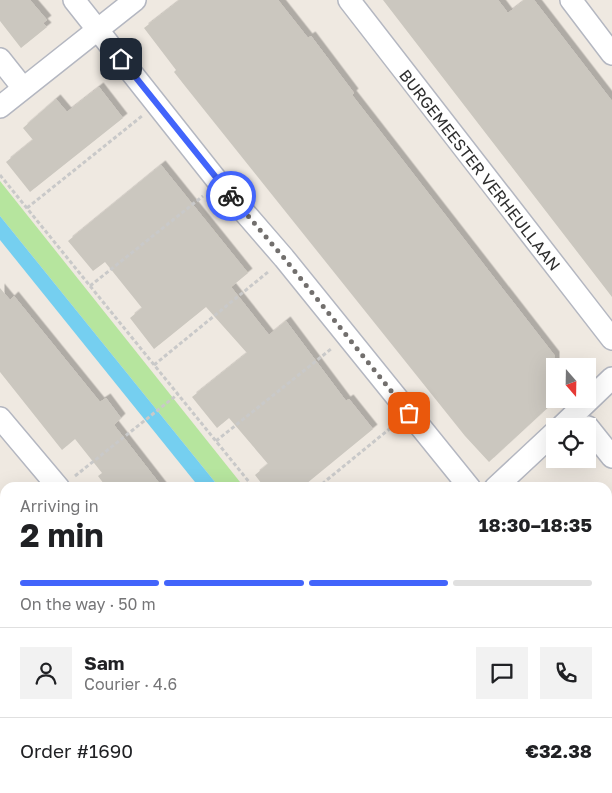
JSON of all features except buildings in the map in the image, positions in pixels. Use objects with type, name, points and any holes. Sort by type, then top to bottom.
[{"type":"street","points":[[74,0],[219,183],[284,258],[465,482]]},
{"type":"street","points":[[0,107],[135,0]]},
{"type":"street","name":"BURGEMEESTER VERHEULLAAN","points":[[349,0],[612,339]]},
{"type":"street","points":[[571,0],[612,54]]},
{"type":"street","points":[[0,59],[23,88]]},
{"type":"street","points":[[582,418],[612,378]]},
{"type":"street","points":[[0,418],[62,482]]},
{"type":"street","points":[[502,482],[546,441]]},
{"type":"street","points":[[596,441],[612,457]]},
{"type":"path","points":[[27,208],[157,104]]},
{"type":"path","points":[[0,175],[249,482]]},
{"type":"path","points":[[90,286],[219,183]]},
{"type":"path","points":[[154,365],[284,258]]},
{"type":"path","points":[[216,441],[347,336]]},
{"type":"path","points":[[66,482],[178,394]]},
{"type":"path","points":[[325,482],[409,413]]},
{"type":"green space","points":[[0,181],[240,482],[215,482],[0,216]]},
{"type":"water","points":[[0,216],[215,482],[195,482],[0,240]]},
{"type":"way so far","points":[[231,196],[284,258],[409,413]]},
{"type":"route","points":[[121,59],[231,196]]}]
